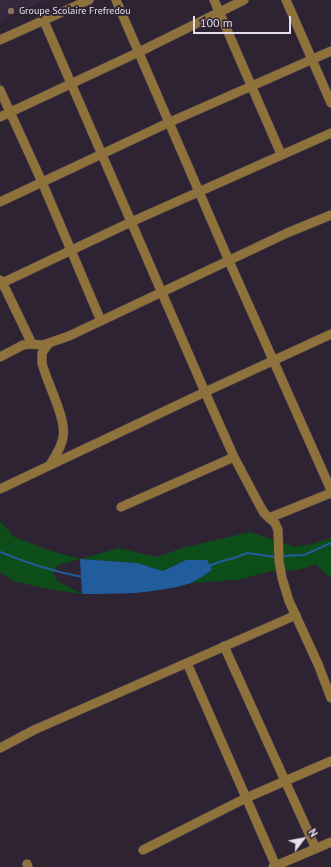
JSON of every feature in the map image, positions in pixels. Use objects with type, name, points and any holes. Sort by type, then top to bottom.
[{"type":"street","points":[[0,40],[89,0]]},
{"type":"street","points":[[116,0],[331,491],[269,518]]},
{"type":"street","points":[[214,0],[281,154]]},
{"type":"street","points":[[0,117],[139,52],[244,0]]},
{"type":"street","points":[[286,0],[331,103]]},
{"type":"street","points":[[44,21],[234,458],[260,506],[275,523],[278,530],[279,561],[282,578],[331,698]]},
{"type":"street","points":[[0,202],[170,122],[331,51]]},
{"type":"street","points":[[0,90],[42,182],[102,321]]},
{"type":"street","points":[[32,344],[1,282],[331,132]]},
{"type":"street","points":[[0,356],[23,345],[43,345],[49,343],[102,321],[302,227],[331,216]]},
{"type":"street","points":[[0,489],[274,359],[331,334]]},
{"type":"street","points":[[49,343],[42,353],[42,363],[62,422],[64,435],[59,449],[50,465]]},
{"type":"street","points":[[121,507],[234,458]]},
{"type":"street","points":[[0,748],[34,730],[296,614]]},
{"type":"street","points":[[224,646],[316,849]]},
{"type":"street","points":[[187,663],[274,866],[331,842]]},
{"type":"street","points":[[143,850],[246,798],[331,761]]},
{"type":"shaded area","name":"Groupe Scolaire Frefredou","points":[[0,0],[46,0],[0,21]]},
{"type":"green space","points":[[0,521],[14,537],[48,550],[80,559],[58,565],[53,573],[57,581],[82,594],[43,588],[13,581],[0,572]]},
{"type":"green space","points":[[250,532],[295,547],[312,544],[331,538],[331,577],[329,577],[316,564],[298,570],[272,571],[237,580],[192,583],[212,570],[186,560],[163,571],[137,563],[80,559],[119,548],[157,557],[182,548]]},
{"type":"water","points":[[80,559],[137,563],[163,571],[186,560],[207,560],[212,570],[191,583],[178,587],[151,591],[82,594]]},
{"type":"waterway","points":[[282,556],[304,555],[331,543]]},
{"type":"waterway","points":[[0,552],[41,567],[83,577]]},
{"type":"waterway","points":[[209,566],[247,553],[276,557]]},
{"type":"place","name":"Groupe Scolaire Frefredou","points":[[11,11]]}]
